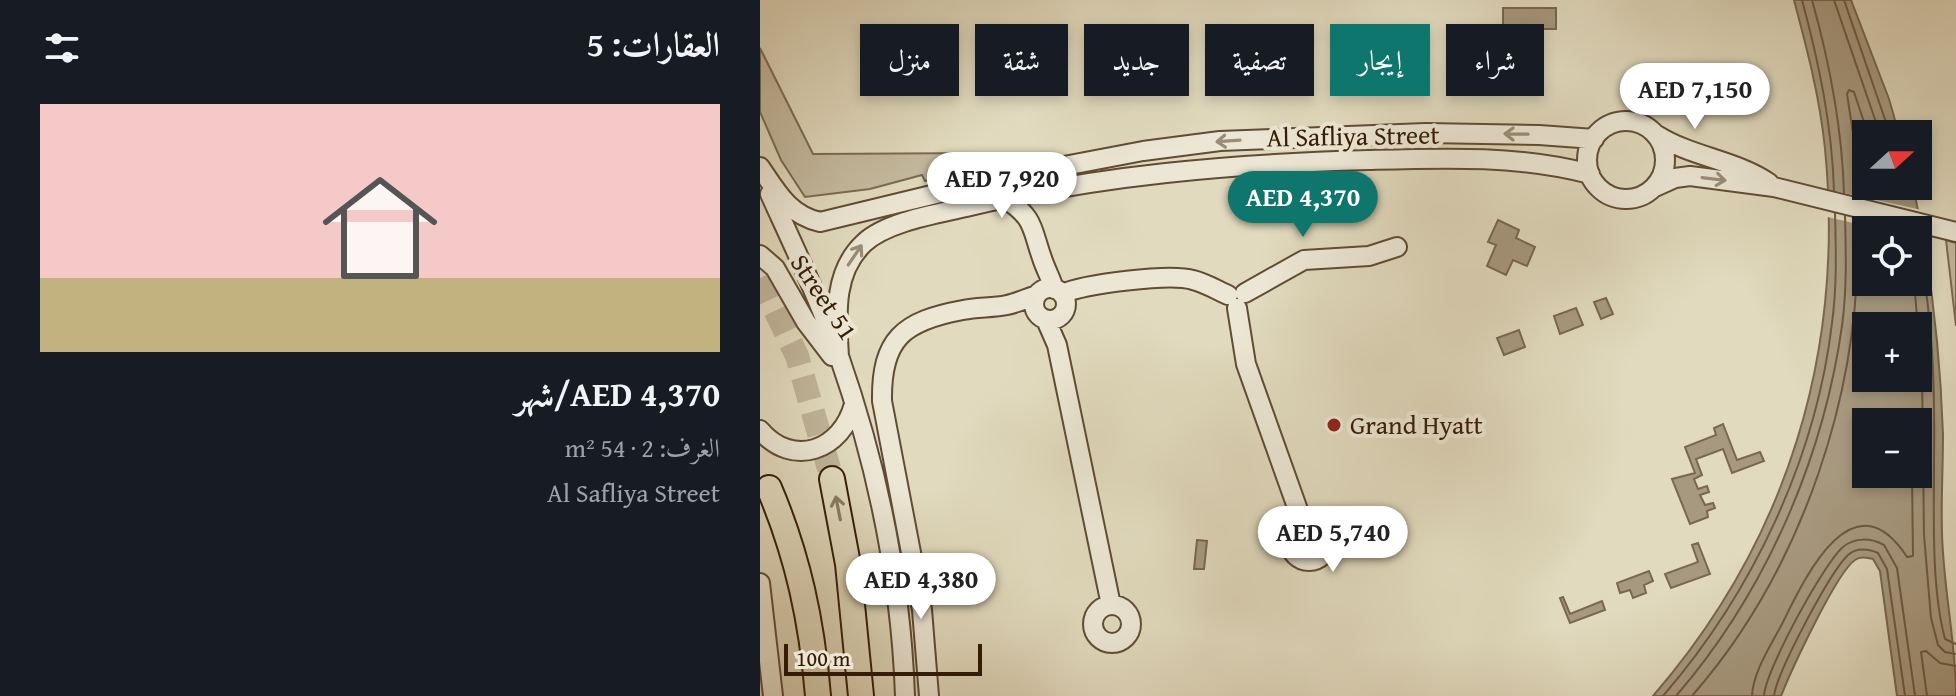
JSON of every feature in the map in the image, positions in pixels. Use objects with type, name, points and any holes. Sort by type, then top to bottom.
[{"type":"main road","points":[[832,479],[848,564],[861,696]]},
{"type":"main road","points":[[769,488],[801,575],[813,636],[818,696]]},
{"type":"street","points":[[1774,187],[1756,174],[1673,145],[1639,124],[1628,121],[1608,126],[1594,139],[1588,156],[1590,174],[1602,190],[1619,198],[1639,197],[1675,178],[1690,176],[1774,187],[1948,230]]},
{"type":"street","name":"Al Safliya Street","points":[[760,167],[797,215],[820,222],[1006,177],[1143,151],[1220,141],[1426,133],[1594,139]]},
{"type":"street","points":[[1655,134],[1665,155],[1665,166],[1655,187]]},
{"type":"street","points":[[1266,138],[1267,164]]},
{"type":"street","name":"Al Safliya Street","points":[[841,364],[837,311],[840,288],[849,264],[865,241],[928,216],[1053,187],[1147,174],[1267,164],[1433,159],[1553,164],[1590,174]]},
{"type":"street","name":"Al Safliya Street","points":[[760,173],[841,364],[854,404],[874,477],[892,565],[905,696]]},
{"type":"street","points":[[1053,187],[1038,208],[1033,224],[1050,302],[1061,331],[1057,345],[1111,605]]},
{"type":"street","points":[[1004,198],[1033,224]]},
{"type":"street","points":[[1237,299],[1304,260],[1369,256],[1397,247]]},
{"type":"street","name":"Street 51","points":[[760,255],[775,268],[806,322],[841,364]]},
{"type":"street","points":[[929,696],[922,610],[882,401],[882,375],[887,352],[904,333],[919,323],[962,310],[1082,297],[1095,287],[1169,277],[1193,280],[1237,299]]},
{"type":"street","points":[[1237,299],[1246,364],[1303,524]]},
{"type":"street","points":[[760,430],[779,445],[806,451],[820,447],[843,430],[854,404]]},
{"type":"street","points":[[760,583],[773,696]]},
{"type":"shaded area","points":[[760,48],[813,154],[984,153],[974,168],[925,181],[922,175],[870,189],[805,197],[781,160],[760,112]]},
{"type":"shaded area","points":[[1946,240],[1956,243],[1956,326]]},
{"type":"water","points":[[1794,0],[1851,0],[1895,120],[1852,120],[1852,200],[1916,200],[1919,216],[1852,216],[1852,296],[1932,296],[1932,294],[1943,434],[1943,553],[1956,696],[1897,696],[1880,571],[1873,559],[1860,558],[1837,583],[1781,696],[1653,696],[1700,636],[1739,574],[1772,509],[1797,441],[1815,371],[1825,299],[1829,225],[1823,130]]},
{"type":"water","points":[[1503,8],[1556,8],[1556,29],[1544,29],[1544,24],[1503,24]]},
{"type":"water","points":[[1498,220],[1519,230],[1516,238],[1535,247],[1527,266],[1513,260],[1506,275],[1487,266],[1496,245],[1488,242]]},
{"type":"water","points":[[1606,298],[1613,314],[1601,319],[1594,302]]},
{"type":"water","points":[[1576,308],[1583,325],[1560,334],[1554,316]]},
{"type":"water","points":[[1519,330],[1525,347],[1504,355],[1497,338]]},
{"type":"water","points":[[1723,424],[1737,460],[1760,452],[1764,461],[1732,473],[1723,449],[1696,459],[1702,475],[1694,479],[1698,489],[1707,486],[1709,492],[1700,495],[1705,505],[1713,503],[1715,508],[1707,511],[1708,517],[1690,524],[1672,479],[1695,473],[1685,447],[1716,435],[1714,428]]},
{"type":"water","points":[[1197,540],[1207,541],[1204,569],[1194,569]]},
{"type":"water","points":[[1698,543],[1710,574],[1671,588],[1665,574],[1698,562],[1692,545]]},
{"type":"water","points":[[1649,571],[1653,581],[1644,585],[1646,593],[1633,598],[1630,590],[1620,593],[1617,583]]},
{"type":"water","points":[[1563,597],[1570,614],[1602,601],[1605,610],[1570,623],[1560,598]]},
{"type":"pier","points":[[1822,188],[1852,195],[1852,200],[1877,200],[1922,210],[1923,216],[1852,216],[1852,223],[1823,216]]},
{"type":"tunnel","points":[[760,278],[797,356],[832,479]]},
{"type":"place","name":"Grand Hyatt","points":[[1334,425]]}]
